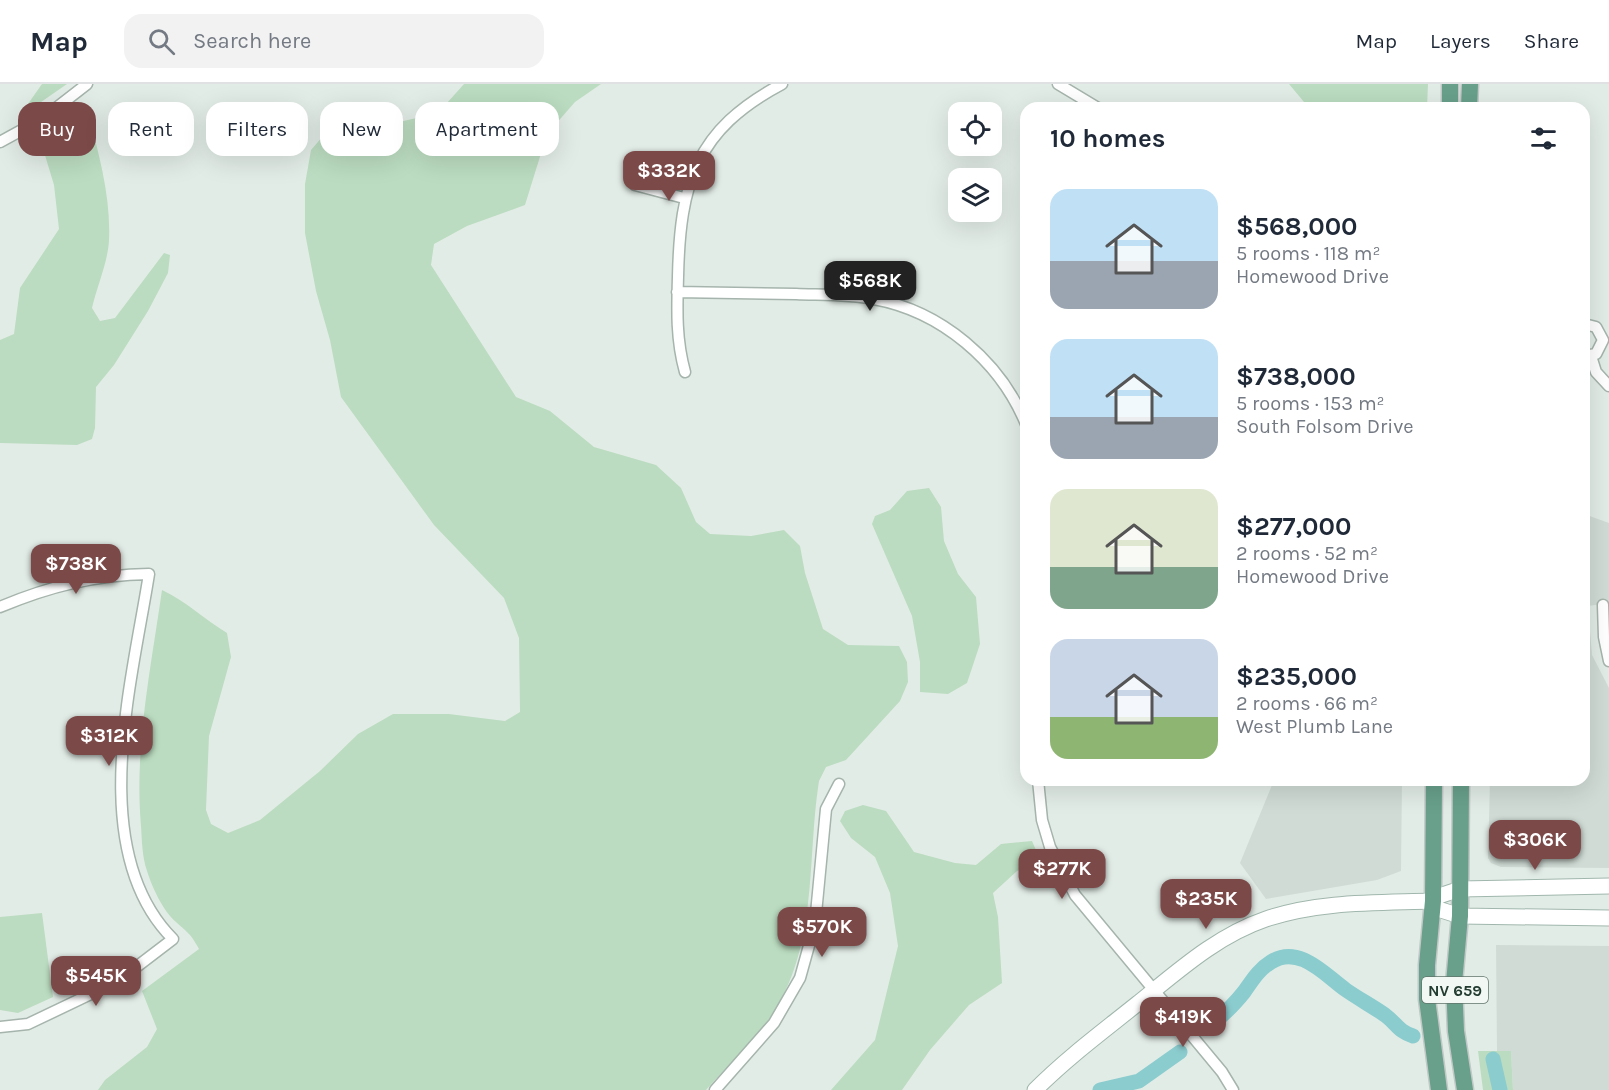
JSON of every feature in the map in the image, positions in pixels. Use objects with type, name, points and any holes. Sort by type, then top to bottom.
[{"type":"main road","points":[[1450,84],[1450,102]]},
{"type":"main road","points":[[1469,102],[1470,84]]},
{"type":"main road","name":"NV 659","points":[[1434,786],[1433,901],[1427,965],[1427,999],[1439,1090]]},
{"type":"main road","name":"NV 659","points":[[1461,786],[1460,916],[1454,983],[1456,1031],[1465,1090]]},
{"type":"main road","points":[[1035,1090],[1060,1065],[1213,945],[1239,930],[1266,919],[1330,905],[1433,901],[1439,896],[1460,889],[1609,886]]},
{"type":"main road","points":[[1433,901],[1438,909],[1460,916],[1609,918]]},
{"type":"street","points":[[0,142],[42,120],[87,84]]},
{"type":"street","points":[[685,372],[677,332],[679,227],[684,198],[696,166],[724,126],[760,95],[782,84]]},
{"type":"street","points":[[1058,84],[1088,102]]},
{"type":"street","points":[[635,185],[684,198]]},
{"type":"street","points":[[677,292],[850,295],[902,306],[928,317],[972,348],[1007,388],[1020,413]]},
{"type":"street","points":[[1590,326],[1596,327],[1603,335],[1600,350],[1590,355]]},
{"type":"street","points":[[1590,360],[1596,372],[1609,386]]},
{"type":"street","points":[[0,607],[51,587],[82,579],[149,574],[128,706],[123,756],[124,826],[130,869],[139,891],[149,911],[173,939],[118,981],[28,1024],[0,1027]]},
{"type":"street","points":[[1603,605],[1604,637],[1609,661]]},
{"type":"street","points":[[715,1090],[774,1023],[800,978],[815,924],[826,809],[839,784]]},
{"type":"street","points":[[1039,786],[1042,820],[1061,871],[1075,894],[1153,992],[1222,1072],[1233,1090]]},
{"type":"shaded area","points":[[1590,516],[1609,523],[1609,603],[1590,606]]},
{"type":"shaded area","points":[[1590,630],[1592,655],[1609,688],[1609,868],[1501,867],[1491,863],[1488,858],[1490,786],[1590,786]]},
{"type":"shaded area","points":[[1272,786],[1402,786],[1401,871],[1377,880],[1266,899],[1240,863]]},
{"type":"shaded area","points":[[1496,945],[1609,946],[1609,1090],[1513,1090],[1511,1051],[1497,1051]]},
{"type":"green space","points":[[42,84],[67,84],[41,102],[29,102]]},
{"type":"green space","points":[[464,84],[601,84],[575,102],[559,120],[559,102],[448,102]]},
{"type":"green space","points":[[1289,84],[1428,84],[1427,102],[1304,102]]},
{"type":"green space","points":[[415,118],[415,156],[540,156],[525,205],[467,226],[434,244],[431,265],[516,397],[550,411],[594,447],[656,465],[681,488],[696,522],[710,534],[751,536],[784,530],[800,546],[805,573],[823,629],[848,645],[899,646],[907,662],[908,682],[900,701],[846,760],[826,767],[819,781],[805,928],[789,984],[761,1030],[706,1090],[98,1090],[105,1080],[147,1047],[157,1029],[142,991],[199,949],[158,898],[147,871],[142,848],[139,796],[142,737],[162,590],[179,599],[227,633],[231,657],[209,736],[206,810],[211,824],[228,833],[260,820],[320,771],[358,734],[393,714],[449,714],[505,721],[520,712],[519,638],[504,598],[434,525],[341,397],[330,340],[316,291],[305,233],[305,184],[311,150],[320,140],[320,156],[403,156],[403,121]]},
{"type":"green space","points":[[96,144],[106,192],[109,224],[107,257],[92,308],[100,321],[115,318],[164,253],[170,255],[168,273],[148,311],[114,365],[96,387],[95,428],[92,439],[77,445],[0,443],[0,340],[14,334],[20,288],[59,229],[54,185],[45,156],[96,156]]},
{"type":"green space","points":[[929,488],[941,507],[944,541],[958,574],[976,597],[980,644],[967,683],[948,694],[920,692],[920,662],[912,616],[872,524],[875,516],[890,510],[907,491]]},
{"type":"green space","points":[[863,805],[886,811],[914,852],[955,863],[976,865],[1001,844],[1032,841],[1042,864],[1017,871],[993,893],[998,917],[1002,983],[969,1005],[930,1050],[902,1090],[831,1090],[875,1040],[898,946],[890,893],[875,857],[851,838],[840,821],[845,811]]},
{"type":"green space","points":[[42,913],[53,997],[18,1013],[0,1010],[0,917]]},
{"type":"green space","points":[[1478,1051],[1511,1051],[1513,1090],[1483,1090]]},
{"type":"waterway","points":[[1208,1028],[1236,1002],[1262,969],[1281,957],[1292,957],[1311,964],[1385,1015],[1404,1032],[1413,1036]]},
{"type":"waterway","points":[[1100,1090],[1139,1081],[1180,1052]]},
{"type":"waterway","points":[[1493,1059],[1500,1090]]}]
